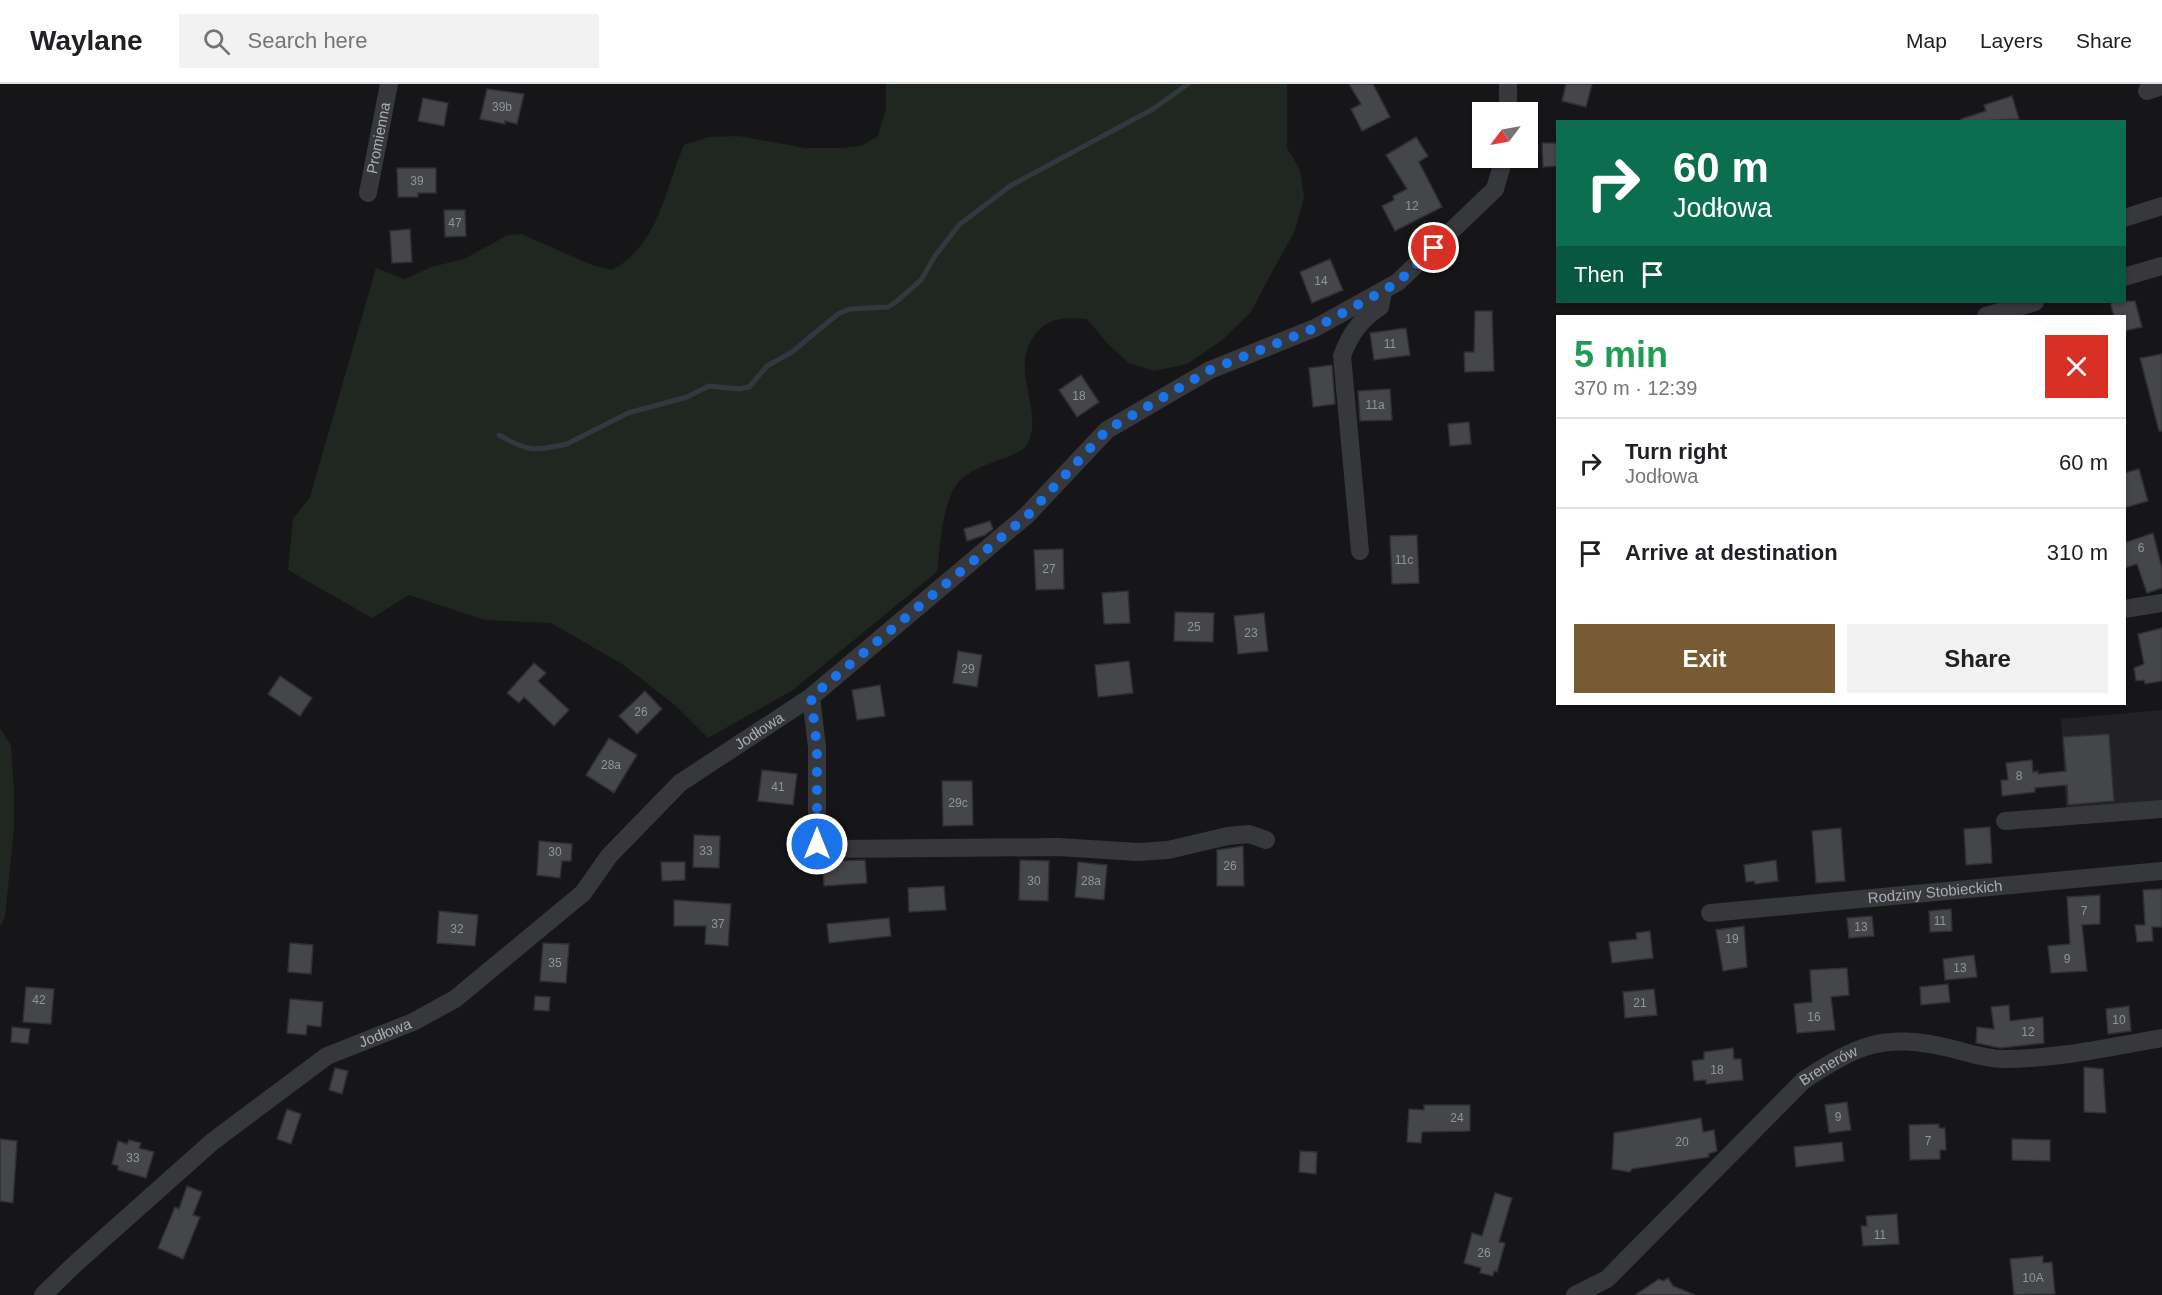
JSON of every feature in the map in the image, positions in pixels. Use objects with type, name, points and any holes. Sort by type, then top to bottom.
[{"type":"street","name":"Promienna","points":[[368,194],[389,84]]},
{"type":"street","points":[[1508,84],[1508,102]]},
{"type":"street","name":"Jodłowa","points":[[43,1295],[212,1142],[327,1056],[413,1022],[455,999],[583,893],[609,856],[680,783],[811,697],[1028,515],[1107,430],[1210,370],[1315,328],[1398,282],[1495,189],[1501,168]]},
{"type":"street","points":[[2126,217],[2162,206]]},
{"type":"street","points":[[2126,276],[2162,266]]},
{"type":"street","points":[[1360,551],[1342,356],[1350,336],[1366,316],[1380,307],[1383,291]]},
{"type":"street","points":[[1990,315],[2032,303]]},
{"type":"street","points":[[2126,609],[2162,603]]},
{"type":"street","points":[[811,697],[817,747],[817,844],[835,849],[1058,847],[1138,852],[1168,850],[1249,834],[1266,840]]},
{"type":"street","points":[[2005,821],[2162,809]]},
{"type":"street","name":"Rodziny Stobieckich","points":[[1710,913],[2162,871]]},
{"type":"street","name":"Brenerów","points":[[1575,1295],[1607,1280],[1804,1080],[1841,1056],[1879,1041],[1921,1042],[2000,1059],[2052,1057],[2162,1038]]},
{"type":"shaded area","points":[[886,84],[1287,84],[1287,148],[1300,170],[1304,198],[1295,230],[1250,313],[1221,341],[1187,364],[1154,371],[1129,363],[1108,344],[1087,319],[1057,320],[1039,330],[1027,349],[1025,362],[1032,416],[1032,430],[1028,443],[1024,449],[983,466],[962,478],[955,487],[944,517],[937,572],[793,690],[708,738],[675,705],[622,664],[551,623],[485,620],[409,595],[372,618],[288,570],[293,519],[310,497],[376,268],[405,279],[431,267],[464,259],[508,235],[521,234],[592,265],[612,270],[628,259],[650,231],[684,145],[708,137],[739,136],[805,148],[861,146],[878,136],[886,108]]},
{"type":"shaded area","points":[[2162,710],[2162,804],[2066,814],[2061,719]]},
{"type":"shaded area","points":[[0,728],[11,746],[14,828],[5,917],[0,926]]},
{"type":"building","points":[[1349,84],[1373,84],[1390,117],[1362,131],[1351,109],[1361,104]]},
{"type":"building","points":[[1566,84],[1592,84],[1586,107],[1562,101]]},
{"type":"building","points":[[487,89],[524,94],[517,124],[480,119]]},
{"type":"building","points":[[2012,96],[2019,119],[1961,120],[1986,111],[1984,105]]},
{"type":"building","points":[[423,98],[448,103],[444,126],[418,121]]},
{"type":"building","points":[[1416,137],[1428,156],[1419,162],[1442,207],[1395,231],[1382,206],[1394,200],[1393,196],[1407,189],[1386,155]]},
{"type":"building","points":[[1542,143],[1556,143],[1556,166],[1543,167]]},
{"type":"building","points":[[397,168],[436,168],[436,193],[418,193],[418,197],[398,197]]},
{"type":"building","points":[[444,210],[465,210],[466,236],[445,237]]},
{"type":"building","points":[[410,229],[412,262],[392,263],[390,231]]},
{"type":"building","points":[[1330,259],[1343,290],[1312,303],[1300,272]]},
{"type":"building","points":[[2135,301],[2142,327],[2126,331],[2126,315],[2114,315],[2110,303]]},
{"type":"building","points":[[1475,311],[1492,311],[1494,371],[1465,372],[1464,352],[1474,352]]},
{"type":"building","points":[[1406,328],[1410,355],[1374,360],[1370,333]]},
{"type":"building","points":[[2162,354],[2162,431],[2159,431],[2140,358]]},
{"type":"building","points":[[1332,365],[1335,404],[1313,407],[1309,368]]},
{"type":"building","points":[[1081,375],[1099,402],[1077,417],[1059,390]]},
{"type":"building","points":[[1390,389],[1392,420],[1360,421],[1358,391]]},
{"type":"building","points":[[1469,422],[1471,444],[1450,446],[1448,424]]},
{"type":"building","points":[[2139,469],[2148,501],[2126,507],[2126,472]]},
{"type":"building","points":[[990,521],[993,529],[985,535],[967,541],[964,529]]},
{"type":"building","points":[[2153,533],[2162,568],[2162,588],[2147,593],[2137,564],[2126,567],[2126,542]]},
{"type":"building","points":[[1417,535],[1419,583],[1392,584],[1390,536]]},
{"type":"building","points":[[1063,549],[1064,589],[1036,590],[1034,550]]},
{"type":"building","points":[[1128,591],[1130,623],[1104,624],[1102,593]]},
{"type":"building","points":[[1175,612],[1214,613],[1213,642],[1174,641]]},
{"type":"building","points":[[1264,613],[1268,651],[1238,654],[1234,616]]},
{"type":"building","points":[[2162,628],[2162,681],[2145,684],[2144,680],[2136,681],[2134,668],[2144,664],[2138,634]]},
{"type":"building","points":[[958,651],[982,655],[977,687],[953,683]]},
{"type":"building","points":[[1129,661],[1133,693],[1098,697],[1095,665]]},
{"type":"building","points":[[534,663],[546,673],[538,681],[569,710],[554,726],[524,697],[519,703],[507,693]]},
{"type":"building","points":[[280,676],[312,698],[300,716],[268,694]]},
{"type":"building","points":[[880,685],[885,716],[857,720],[852,690]]},
{"type":"building","points":[[645,691],[662,709],[637,734],[619,716]]},
{"type":"building","points":[[2109,734],[2114,801],[2068,805],[2067,785],[2035,788],[2035,792],[2002,796],[2001,780],[2008,780],[2006,763],[2032,760],[2033,772],[2038,771],[2038,774],[2066,771],[2063,737]]},
{"type":"building","points":[[609,738],[637,755],[614,793],[586,775]]},
{"type":"building","points":[[762,770],[797,774],[793,805],[758,801]]},
{"type":"building","points":[[942,781],[972,781],[973,825],[943,826]]},
{"type":"building","points":[[1990,827],[1992,863],[1966,865],[1964,829]]},
{"type":"building","points":[[1841,828],[1845,881],[1816,883],[1812,831]]},
{"type":"building","points":[[694,835],[720,836],[719,868],[693,867]]},
{"type":"building","points":[[539,841],[572,844],[571,861],[562,861],[560,878],[537,875]]},
{"type":"building","points":[[1243,846],[1244,886],[1217,886],[1217,850]]},
{"type":"building","points":[[865,860],[867,883],[824,886],[823,861]]},
{"type":"building","points":[[1020,860],[1049,861],[1048,901],[1019,900]]},
{"type":"building","points":[[1776,860],[1778,881],[1755,884],[1754,881],[1746,882],[1744,865]]},
{"type":"building","points":[[661,862],[685,862],[685,880],[662,881]]},
{"type":"building","points":[[1078,862],[1107,865],[1104,900],[1075,897]]},
{"type":"building","points":[[944,886],[946,910],[909,912],[908,888]]},
{"type":"building","points":[[2162,889],[2162,927],[2152,927],[2153,941],[2137,942],[2135,925],[2145,925],[2143,890]]},
{"type":"building","points":[[2100,895],[2100,924],[2082,925],[2087,971],[2051,973],[2048,946],[2070,944],[2067,897]]},
{"type":"building","points":[[674,900],[731,904],[728,946],[705,944],[706,926],[674,926]]},
{"type":"building","points":[[1951,909],[1952,931],[1930,932],[1929,911]]},
{"type":"building","points":[[439,911],[478,915],[475,946],[437,943]]},
{"type":"building","points":[[1872,916],[1874,936],[1849,938],[1847,918]]},
{"type":"building","points":[[889,918],[891,936],[829,943],[827,924]]},
{"type":"building","points":[[1744,926],[1747,967],[1723,971],[1716,930]]},
{"type":"building","points":[[1650,931],[1653,958],[1612,963],[1609,942],[1637,939],[1636,933]]},
{"type":"building","points":[[290,943],[313,945],[311,974],[288,972]]},
{"type":"building","points":[[543,943],[569,944],[566,983],[540,981]]},
{"type":"building","points":[[1974,955],[1977,977],[1945,980],[1943,959]]},
{"type":"building","points":[[1847,968],[1849,995],[1831,997],[1835,1030],[1797,1033],[1794,1004],[1812,1002],[1810,970]]},
{"type":"building","points":[[1948,984],[1950,1002],[1921,1005],[1920,987]]},
{"type":"building","points":[[26,987],[54,989],[51,1024],[23,1022]]},
{"type":"building","points":[[1654,989],[1657,1015],[1625,1018],[1623,992]]},
{"type":"building","points":[[535,996],[550,997],[549,1011],[534,1010]]},
{"type":"building","points":[[290,999],[323,1002],[321,1027],[307,1025],[306,1035],[287,1033]]},
{"type":"building","points":[[2009,1005],[2010,1021],[2043,1017],[2044,1043],[2000,1048],[1976,1043],[1977,1027],[1994,1029],[1991,1007]]},
{"type":"building","points":[[2129,1006],[2131,1031],[2108,1034],[2106,1009]]},
{"type":"building","points":[[12,1027],[30,1029],[28,1044],[11,1042]]},
{"type":"building","points":[[1733,1048],[1734,1059],[1741,1059],[1743,1080],[1706,1084],[1706,1080],[1694,1081],[1692,1061],[1704,1059],[1704,1052]]},
{"type":"building","points":[[2084,1067],[2103,1069],[2106,1113],[2084,1112]]},
{"type":"building","points":[[335,1068],[348,1071],[342,1094],[329,1090]]},
{"type":"building","points":[[1847,1102],[1851,1130],[1829,1133],[1825,1105]]},
{"type":"building","points":[[1424,1105],[1470,1105],[1470,1131],[1422,1132],[1421,1143],[1407,1142],[1409,1109],[1424,1110]]},
{"type":"building","points":[[287,1109],[301,1114],[291,1144],[277,1139]]},
{"type":"building","points":[[1701,1118],[1703,1132],[1714,1130],[1717,1151],[1708,1154],[1709,1157],[1632,1169],[1630,1172],[1612,1169],[1614,1133]]},
{"type":"building","points":[[1939,1124],[1939,1128],[1945,1128],[1946,1150],[1940,1150],[1940,1159],[1910,1160],[1909,1125]]},
{"type":"building","points":[[0,1139],[17,1141],[13,1203],[0,1201]]},
{"type":"building","points":[[2012,1139],[2050,1140],[2050,1161],[2012,1160]]},
{"type":"building","points":[[129,1140],[141,1143],[139,1148],[154,1152],[146,1178],[118,1170],[118,1166],[112,1164],[118,1141],[127,1144]]},
{"type":"building","points":[[1842,1142],[1844,1161],[1796,1167],[1794,1147]]},
{"type":"building","points":[[1300,1151],[1317,1152],[1316,1174],[1299,1172]]},
{"type":"building","points":[[187,1186],[202,1192],[193,1215],[200,1217],[183,1259],[158,1248],[175,1207],[179,1209]]},
{"type":"building","points":[[1495,1193],[1512,1198],[1499,1242],[1505,1243],[1497,1272],[1494,1271],[1493,1276],[1480,1273],[1481,1268],[1464,1263],[1472,1233],[1482,1236]]},
{"type":"building","points":[[1897,1214],[1899,1244],[1863,1246],[1861,1226],[1867,1226],[1866,1216]]},
{"type":"building","points":[[2043,1256],[2043,1263],[2052,1262],[2055,1294],[2014,1295],[2010,1259]]},
{"type":"building","points":[[1668,1278],[1673,1286],[1695,1295],[1635,1295],[1659,1279],[1663,1281]]},
{"type":"waterway","points":[[499,435],[517,445],[538,449],[567,444],[628,413],[687,397],[709,386],[739,389],[749,387],[767,366],[792,352],[838,314],[850,309],[888,307],[896,302],[921,280],[935,256],[959,225],[1010,186],[1153,109],[1188,84]]},
{"type":"route","points":[[817,844],[817,747],[811,697],[1028,515],[1107,430],[1210,370],[1315,328],[1383,291],[1398,282],[1434,248]]}]
